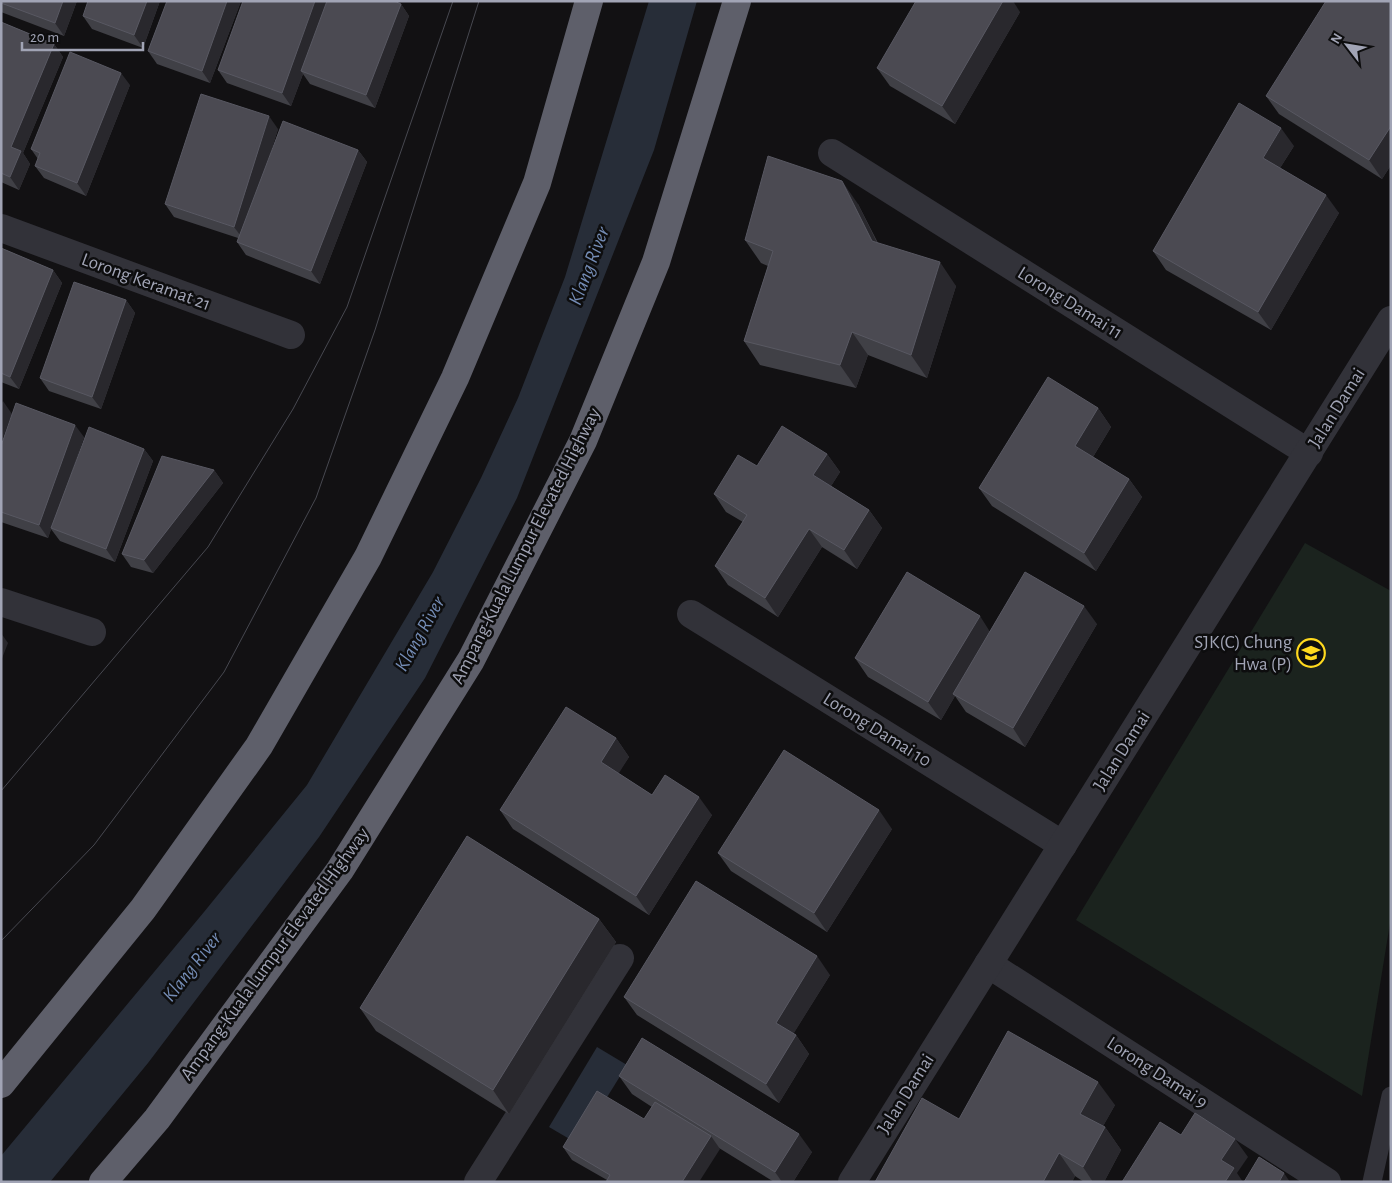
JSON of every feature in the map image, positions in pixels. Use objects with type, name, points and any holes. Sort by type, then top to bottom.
[{"type":"highway","points":[[1,1084],[143,909],[259,746],[368,557],[455,378],[537,183],[589,1]]},
{"type":"highway","name":"Ampang-Kuala Lumpur Elevated Highway","points":[[103,1182],[157,1118],[340,870],[471,660],[583,441],[652,271],[737,1]]},
{"type":"street","name":"Lorong Damai 11","points":[[832,153],[1309,453]]},
{"type":"street","name":"Lorong Keramat 21","points":[[1,228],[291,336]]},
{"type":"street","name":"Jalan Damai","points":[[852,1182],[1391,320]]},
{"type":"street","points":[[1,602],[92,632]]},
{"type":"street","name":"Lorong Damai 10","points":[[691,614],[1063,845]]},
{"type":"street","points":[[478,1182],[620,958]]},
{"type":"street","name":"Lorong Damai 9","points":[[988,964],[1327,1182]]},
{"type":"lane","points":[[1372,1182],[1391,1096]]},
{"type":"shaded area","name":"SJK(C) Chung Hwa (P)","points":[[1305,543],[1391,591],[1391,917],[1362,1096],[1076,920]]},
{"type":"water","name":"Klang River","points":[[649,1],[697,1],[654,150],[517,498],[425,678],[319,837],[148,1063],[50,1182],[1,1182],[1,1156],[307,785],[433,572],[481,478],[518,398],[565,277]]},
{"type":"water","points":[[597,1047],[627,1065],[578,1144],[549,1127]]},
{"type":"building","points":[[1,1],[63,1],[55,23],[1,3]]},
{"type":"building","points":[[88,1],[147,1],[134,35],[83,16]]},
{"type":"building","points":[[167,1],[227,1],[202,71],[148,51]]},
{"type":"building","points":[[243,1],[315,1],[282,93],[218,70]]},
{"type":"building","points":[[327,1],[394,1],[401,4],[366,95],[301,71]]},
{"type":"building","points":[[916,1],[1003,1],[942,106],[877,68]]},
{"type":"building","points":[[1326,1],[1391,1],[1391,126],[1369,160],[1266,96]]},
{"type":"building","points":[[1,22],[54,44],[11,147],[21,151],[10,177],[1,173]]},
{"type":"building","points":[[70,52],[121,73],[77,183],[35,166],[40,153],[31,149]]},
{"type":"building","points":[[201,94],[269,116],[234,227],[165,204]]},
{"type":"building","points":[[1239,103],[1281,128],[1263,158],[1326,195],[1258,312],[1153,251]]},
{"type":"building","points":[[283,121],[358,150],[311,271],[237,242]]},
{"type":"building","points":[[768,156],[842,181],[872,241],[940,262],[911,355],[852,332],[840,365],[744,341],[773,251],[745,240]]},
{"type":"building","points":[[1,248],[53,270],[10,377],[1,373]]},
{"type":"building","points":[[74,282],[126,300],[92,397],[40,378]]},
{"type":"building","points":[[1048,377],[1098,408],[1075,446],[1129,479],[1084,553],[979,488]]},
{"type":"building","points":[[16,403],[75,425],[39,525],[1,512],[1,446]]},
{"type":"building","points":[[782,426],[827,454],[813,475],[869,510],[844,550],[809,529],[765,598],[715,566],[747,515],[714,494],[738,455],[757,466]]},
{"type":"building","points":[[89,427],[144,449],[106,549],[51,528]]},
{"type":"building","points":[[162,456],[214,470],[144,560],[122,554]]},
{"type":"building","points":[[907,572],[980,616],[928,702],[855,658]]},
{"type":"building","points":[[1025,572],[1084,606],[1013,728],[953,694]]},
{"type":"building","points":[[566,707],[616,738],[601,762],[652,795],[665,775],[699,797],[636,896],[500,810]]},
{"type":"building","points":[[784,750],[879,810],[814,913],[718,853]]},
{"type":"building","points":[[467,836],[599,919],[493,1090],[360,1008]]},
{"type":"building","points":[[696,881],[817,956],[776,1023],[796,1035],[766,1084],[624,997]]},
{"type":"building","points":[[1008,1031],[1098,1082],[1080,1114],[1105,1127],[1083,1167],[1059,1153],[1043,1182],[875,1182],[922,1098],[959,1119]]},
{"type":"building","points":[[642,1038],[799,1134],[775,1172],[619,1076]]},
{"type":"building","points":[[597,1091],[644,1119],[655,1102],[711,1136],[682,1182],[606,1182],[610,1175],[563,1147]]},
{"type":"building","points":[[1195,1113],[1235,1139],[1221,1160],[1234,1168],[1225,1182],[1122,1182],[1160,1122],[1181,1135]]},
{"type":"building","points":[[1259,1157],[1284,1173],[1279,1182],[1244,1182]]},
{"type":"tram line","points":[[1,791],[208,547],[293,409],[347,307],[453,1]]},
{"type":"tram line","points":[[1,941],[94,845],[224,672],[316,498],[375,330],[479,1]]},
{"type":"place","name":"SJK(C) Chung Hwa (P)","points":[[1311,653]]}]
